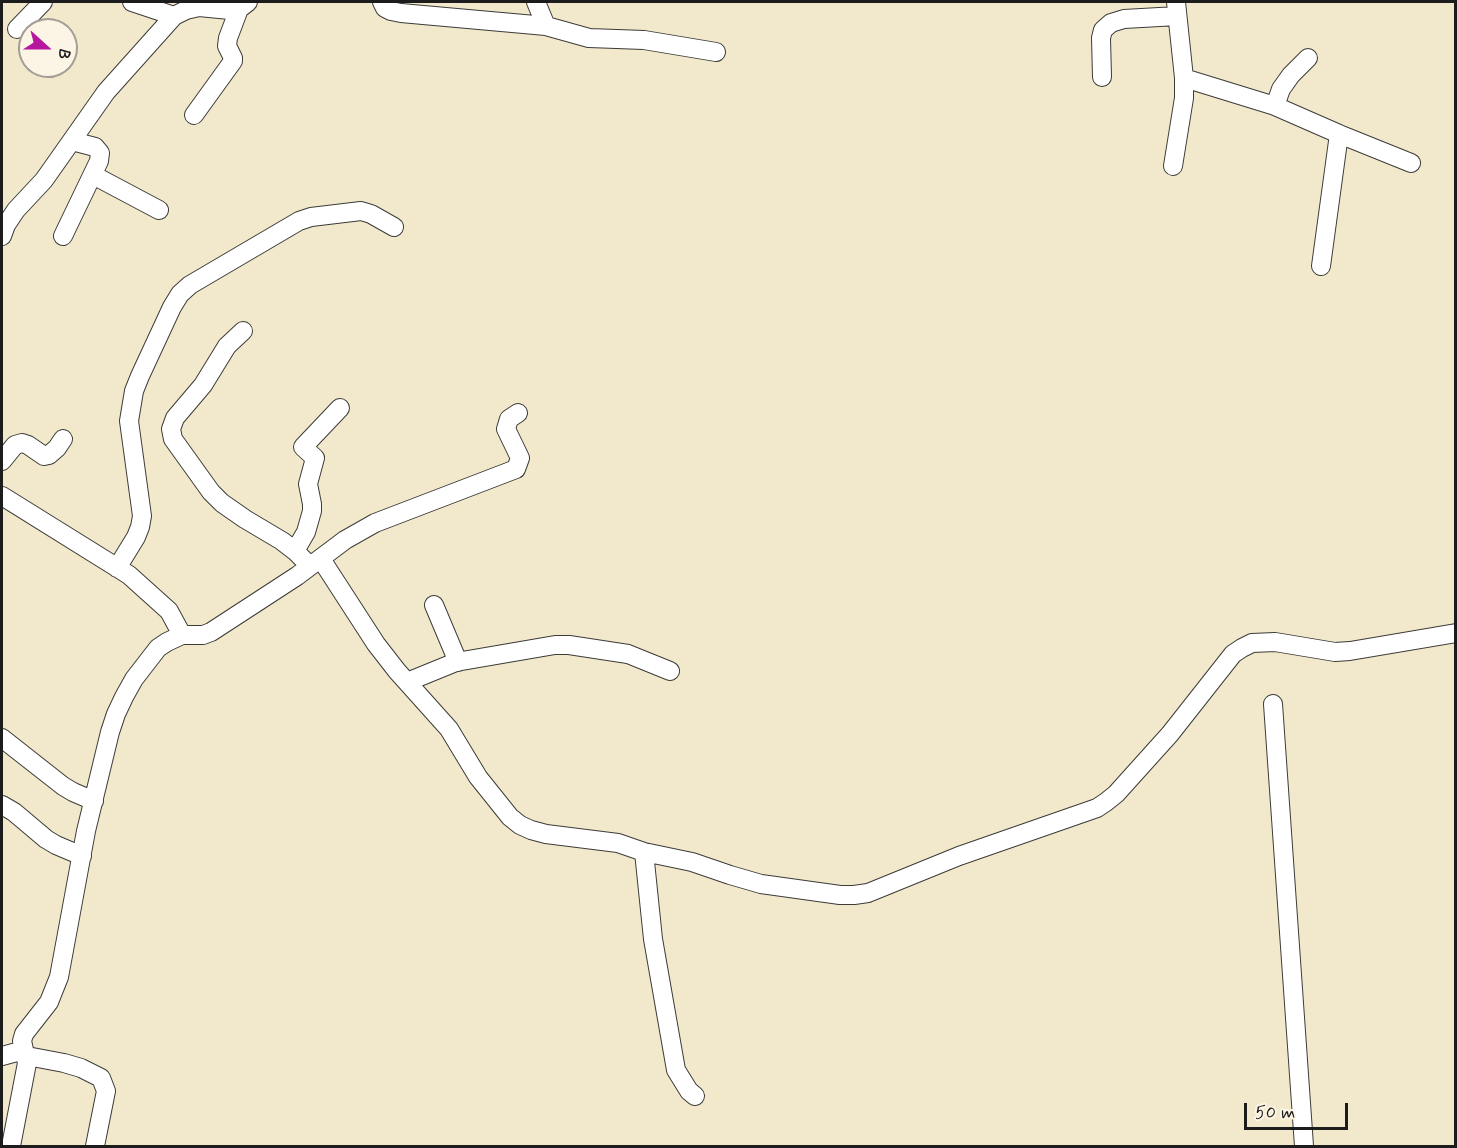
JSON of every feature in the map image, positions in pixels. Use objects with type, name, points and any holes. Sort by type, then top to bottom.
[{"type":"street","points":[[17,29],[43,2]]},
{"type":"street","points":[[132,2],[174,16]]},
{"type":"street","points":[[382,2],[385,8],[401,13],[546,26],[589,38],[644,40],[716,52]]},
{"type":"street","points":[[536,2],[546,26]]},
{"type":"street","points":[[2,236],[16,210],[44,180],[106,92],[174,16],[198,7],[230,10],[244,5]]},
{"type":"street","points":[[194,115],[233,61],[227,46],[228,38],[244,5]]},
{"type":"street","points":[[1102,77],[1101,38],[1103,30],[1111,23],[1124,19],[1177,9],[1184,98],[1173,166]]},
{"type":"street","points":[[1275,106],[1281,89],[1308,58]]},
{"type":"street","points":[[1184,78],[1275,106],[1411,163]]},
{"type":"street","points":[[1321,266],[1339,134]]},
{"type":"street","points":[[63,236],[93,175],[100,153],[95,147],[72,141]]},
{"type":"street","points":[[93,175],[159,210]]},
{"type":"street","points":[[117,568],[136,537],[142,516],[129,421],[134,391],[180,294],[190,285],[298,221],[311,217],[361,212],[371,214],[394,227]]},
{"type":"street","points":[[243,331],[227,346],[203,386],[176,418],[171,429],[173,439],[211,492],[222,503],[315,563],[376,644],[449,729],[478,777],[510,817],[520,825],[546,834],[618,843],[644,852],[692,862],[761,884],[840,895],[868,893],[959,856],[1097,808],[1116,794],[1170,734],[1233,654],[1252,643],[1275,642],[1335,652],[1455,633]]},
{"type":"street","points":[[295,551],[306,532],[312,511],[308,484],[315,458],[303,447],[340,408]]},
{"type":"street","points":[[11,1146],[27,1063],[22,1041],[24,1034],[49,1002],[59,977],[82,856],[110,732],[124,696],[134,679],[158,648],[167,642],[182,635],[203,635],[212,632],[315,563],[345,540],[375,523],[516,470],[520,458],[506,429],[509,419],[518,413]]},
{"type":"street","points":[[2,461],[15,445],[22,442],[44,456],[57,448],[63,439]]},
{"type":"street","points":[[2,496],[129,575],[169,611],[182,635]]},
{"type":"street","points":[[434,605],[458,662]]},
{"type":"street","points":[[407,682],[458,662],[555,645],[628,654],[670,671]]},
{"type":"street","points":[[1273,704],[1304,1146]]},
{"type":"street","points":[[2,738],[63,786],[94,801]]},
{"type":"street","points":[[2,805],[46,839],[82,856]]},
{"type":"street","points":[[644,852],[653,939],[676,1070],[689,1091],[695,1096]]},
{"type":"street","points":[[2,1056],[25,1053],[81,1068],[101,1078],[106,1090],[95,1146]]}]
